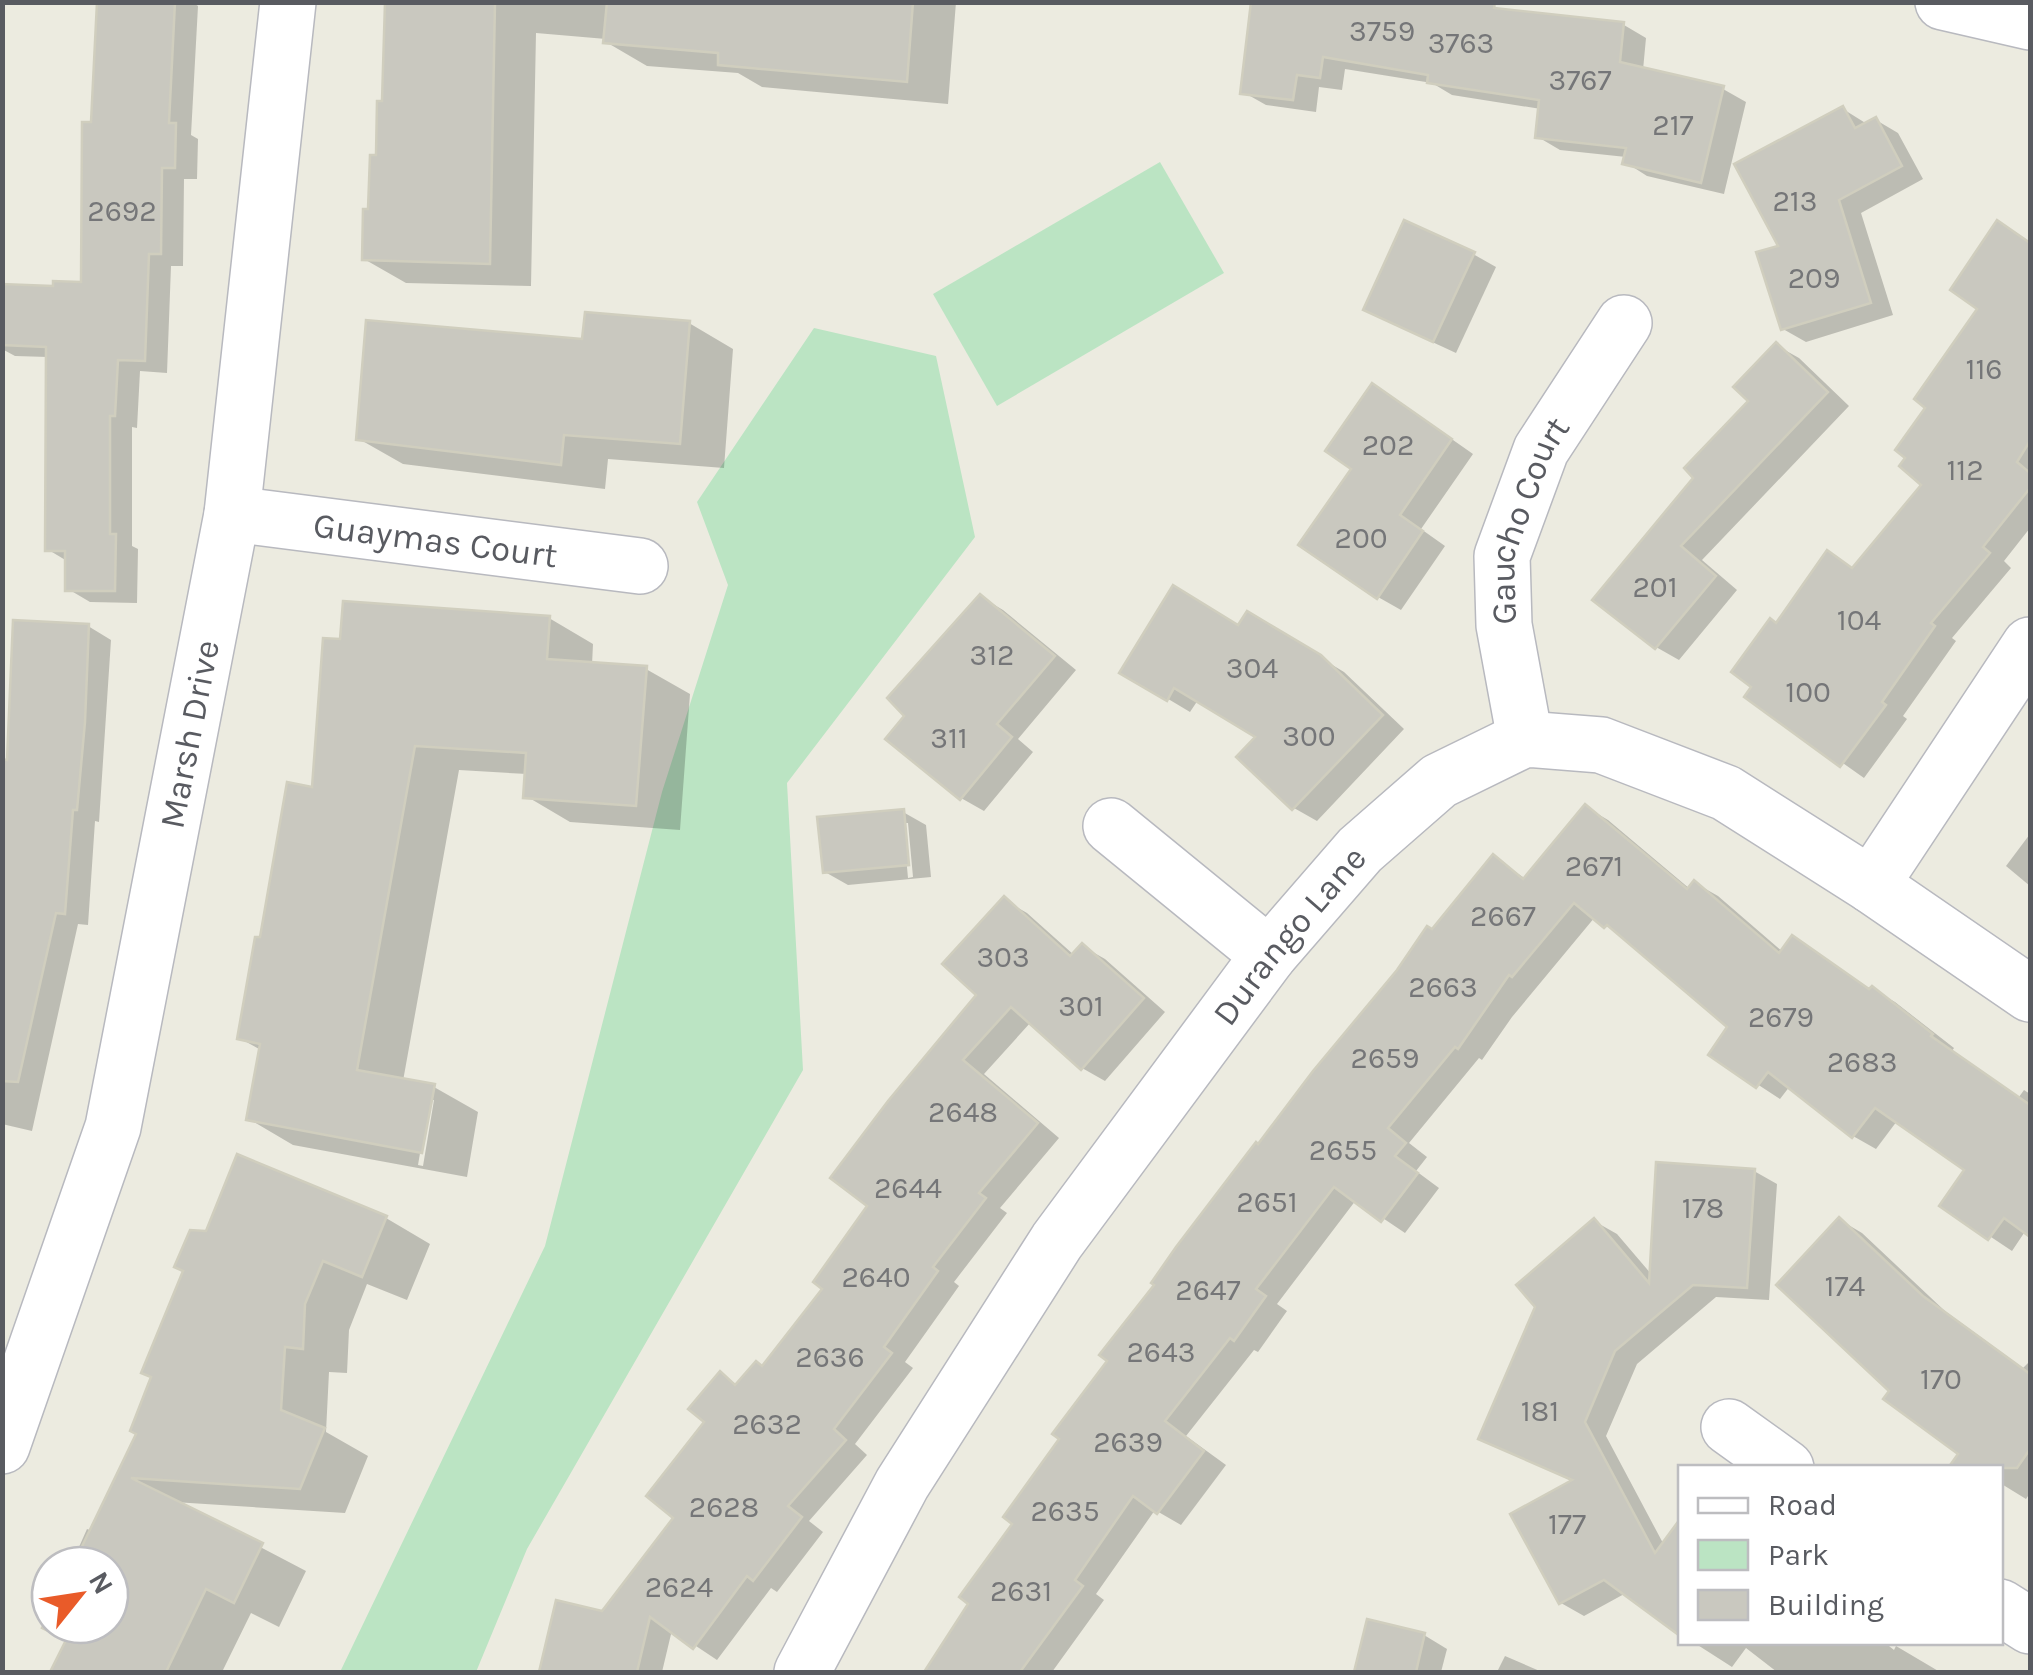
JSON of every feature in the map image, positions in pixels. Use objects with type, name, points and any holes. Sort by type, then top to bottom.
[{"type":"street","name":"Marsh Drive","points":[[2,1446],[113,1127],[232,514],[288,2]]},
{"type":"street","points":[[1943,2],[2030,22]]},
{"type":"street","name":"Gaucho Court","points":[[1525,738],[1504,625],[1502,556],[1541,450],[1624,324]]},
{"type":"street","name":"Guaymas Court","points":[[232,514],[640,566]]},
{"type":"street","points":[[1871,885],[2030,645]]},
{"type":"street","points":[[1525,738],[1601,744],[1726,793],[1871,885],[2030,994]]},
{"type":"street","name":"Durango Lane","points":[[802,1672],[902,1484],[1057,1241],[1269,955],[1360,850],[1439,781],[1525,738]]},
{"type":"street","points":[[1111,826],[1269,955]]},
{"type":"street","points":[[1729,1427],[1782,1465]]},
{"type":"street","points":[[2003,1610],[2030,1626]]},
{"type":"green space","points":[[1160,162],[1224,273],[997,406],[933,294]]},
{"type":"green space","points":[[814,328],[936,356],[975,537],[787,783],[803,1070],[527,1549],[476,1672],[340,1672],[545,1246],[662,792],[728,585],[697,502]]},
{"type":"building","points":[[97,2],[175,2],[169,123],[176,123],[175,168],[162,168],[161,254],[149,254],[145,361],[118,360],[115,416],[110,416],[110,534],[116,534],[115,591],[65,591],[65,551],[45,551],[46,347],[2,345],[2,284],[53,286],[53,281],[81,282],[82,122],[91,122]]},
{"type":"building","points":[[385,2],[495,2],[490,264],[362,260],[363,209],[368,209],[370,155],[376,155],[377,101],[382,101]]},
{"type":"building","points":[[607,2],[913,2],[907,82],[718,65],[718,53],[603,43]]},
{"type":"building","points":[[1251,2],[1495,2],[1494,8],[1624,22],[1620,62],[1724,86],[1701,183],[1622,164],[1626,148],[1535,138],[1539,100],[1427,83],[1428,75],[1323,57],[1320,78],[1297,75],[1293,100],[1240,94]]},
{"type":"building","points":[[1843,106],[1855,128],[1876,117],[1902,166],[1839,200],[1871,303],[1781,330],[1756,252],[1778,246],[1734,164]]},
{"type":"building","points":[[1404,220],[1475,252],[1433,342],[1363,310]]},
{"type":"building","points":[[1997,220],[2030,243],[2030,441],[2017,462],[2030,473],[2030,488],[1983,547],[1990,553],[1931,623],[1935,626],[1882,702],[1886,705],[1840,767],[1744,697],[1751,687],[1731,672],[1770,618],[1776,623],[1827,550],[1852,568],[1921,485],[1899,466],[1905,458],[1895,450],[1925,408],[1914,399],[1977,309],[1950,290]]},
{"type":"building","points":[[585,312],[690,321],[680,444],[564,435],[561,465],[356,440],[366,320],[582,339]]},
{"type":"building","points":[[1776,342],[1828,392],[1681,546],[1716,576],[1655,649],[1592,600],[1693,478],[1684,468],[1748,401],[1733,387]]},
{"type":"building","points":[[1372,383],[1452,439],[1400,515],[1423,531],[1377,599],[1298,545],[1351,469],[1325,451]]},
{"type":"building","points":[[1173,585],[1238,625],[1247,611],[1321,655],[1383,715],[1292,810],[1236,757],[1255,737],[1174,688],[1167,701],[1119,673]]},
{"type":"building","points":[[980,594],[1055,656],[997,724],[1012,737],[960,800],[885,739],[904,716],[887,698]]},
{"type":"building","points":[[343,601],[550,616],[547,659],[647,666],[636,806],[523,798],[526,753],[415,746],[357,1070],[435,1084],[422,1153],[246,1120],[260,1044],[237,1039],[255,937],[260,937],[287,782],[312,787],[323,638],[340,639]]},
{"type":"building","points":[[13,620],[89,624],[85,722],[65,914],[56,913],[18,1082],[2,1081],[2,759],[7,760]]},
{"type":"building","points":[[1585,804],[1687,889],[1694,880],[1779,953],[1792,935],[1869,989],[1872,986],[1931,1036],[2030,1105],[2030,1237],[2004,1218],[1988,1240],[1939,1206],[1964,1170],[1875,1108],[1852,1138],[1768,1072],[1756,1088],[1708,1055],[1727,1027],[1607,925],[1604,928],[1574,903],[1512,977],[1509,975],[1458,1049],[1455,1047],[1388,1128],[1406,1143],[1395,1156],[1418,1173],[1381,1222],[1334,1187],[1256,1289],[1266,1296],[1234,1341],[1230,1338],[1165,1421],[1204,1451],[1157,1514],[1133,1496],[1075,1580],[1083,1586],[1020,1672],[924,1672],[968,1604],[959,1597],[1012,1524],[1003,1517],[1059,1439],[1052,1434],[1107,1361],[1099,1355],[1154,1285],[1151,1283],[1176,1247],[1397,970],[1427,926],[1432,929],[1493,854],[1523,879]]},
{"type":"building","points":[[904,809],[909,865],[823,873],[817,817]]},
{"type":"building","points":[[1004,896],[1070,956],[1082,943],[1144,998],[1081,1070],[1011,1007],[963,1060],[1038,1123],[979,1193],[986,1198],[933,1267],[938,1271],[884,1347],[892,1353],[834,1429],[846,1440],[788,1506],[802,1517],[753,1581],[747,1576],[693,1649],[650,1617],[637,1672],[539,1672],[556,1600],[602,1611],[673,1518],[646,1496],[704,1422],[688,1409],[720,1371],[735,1385],[756,1361],[762,1366],[822,1289],[813,1282],[867,1206],[830,1178],[976,995],[942,964]]},
{"type":"building","points":[[237,1154],[387,1216],[362,1277],[323,1261],[305,1304],[303,1349],[285,1347],[281,1410],[325,1428],[300,1489],[131,1478],[263,1543],[234,1603],[206,1589],[166,1672],[50,1672],[64,1645],[130,1645],[130,1545],[83,1545],[136,1434],[130,1431],[151,1377],[141,1373],[183,1271],[174,1267],[190,1230],[206,1231]]},
{"type":"building","points":[[1656,1162],[1755,1169],[1747,1288],[1693,1285],[1615,1351],[1585,1422],[1655,1553],[1678,1522],[1678,1635],[1604,1580],[1559,1604],[1510,1514],[1572,1480],[1478,1439],[1535,1307],[1516,1285],[1594,1218],[1649,1283]]},
{"type":"building","points":[[1839,1217],[1923,1296],[2030,1374],[2030,1449],[2017,1468],[1950,1465],[1958,1454],[1883,1399],[1889,1391],[1776,1285]]},
{"type":"building","points":[[1367,1619],[1425,1633],[1416,1672],[1354,1672]]}]
